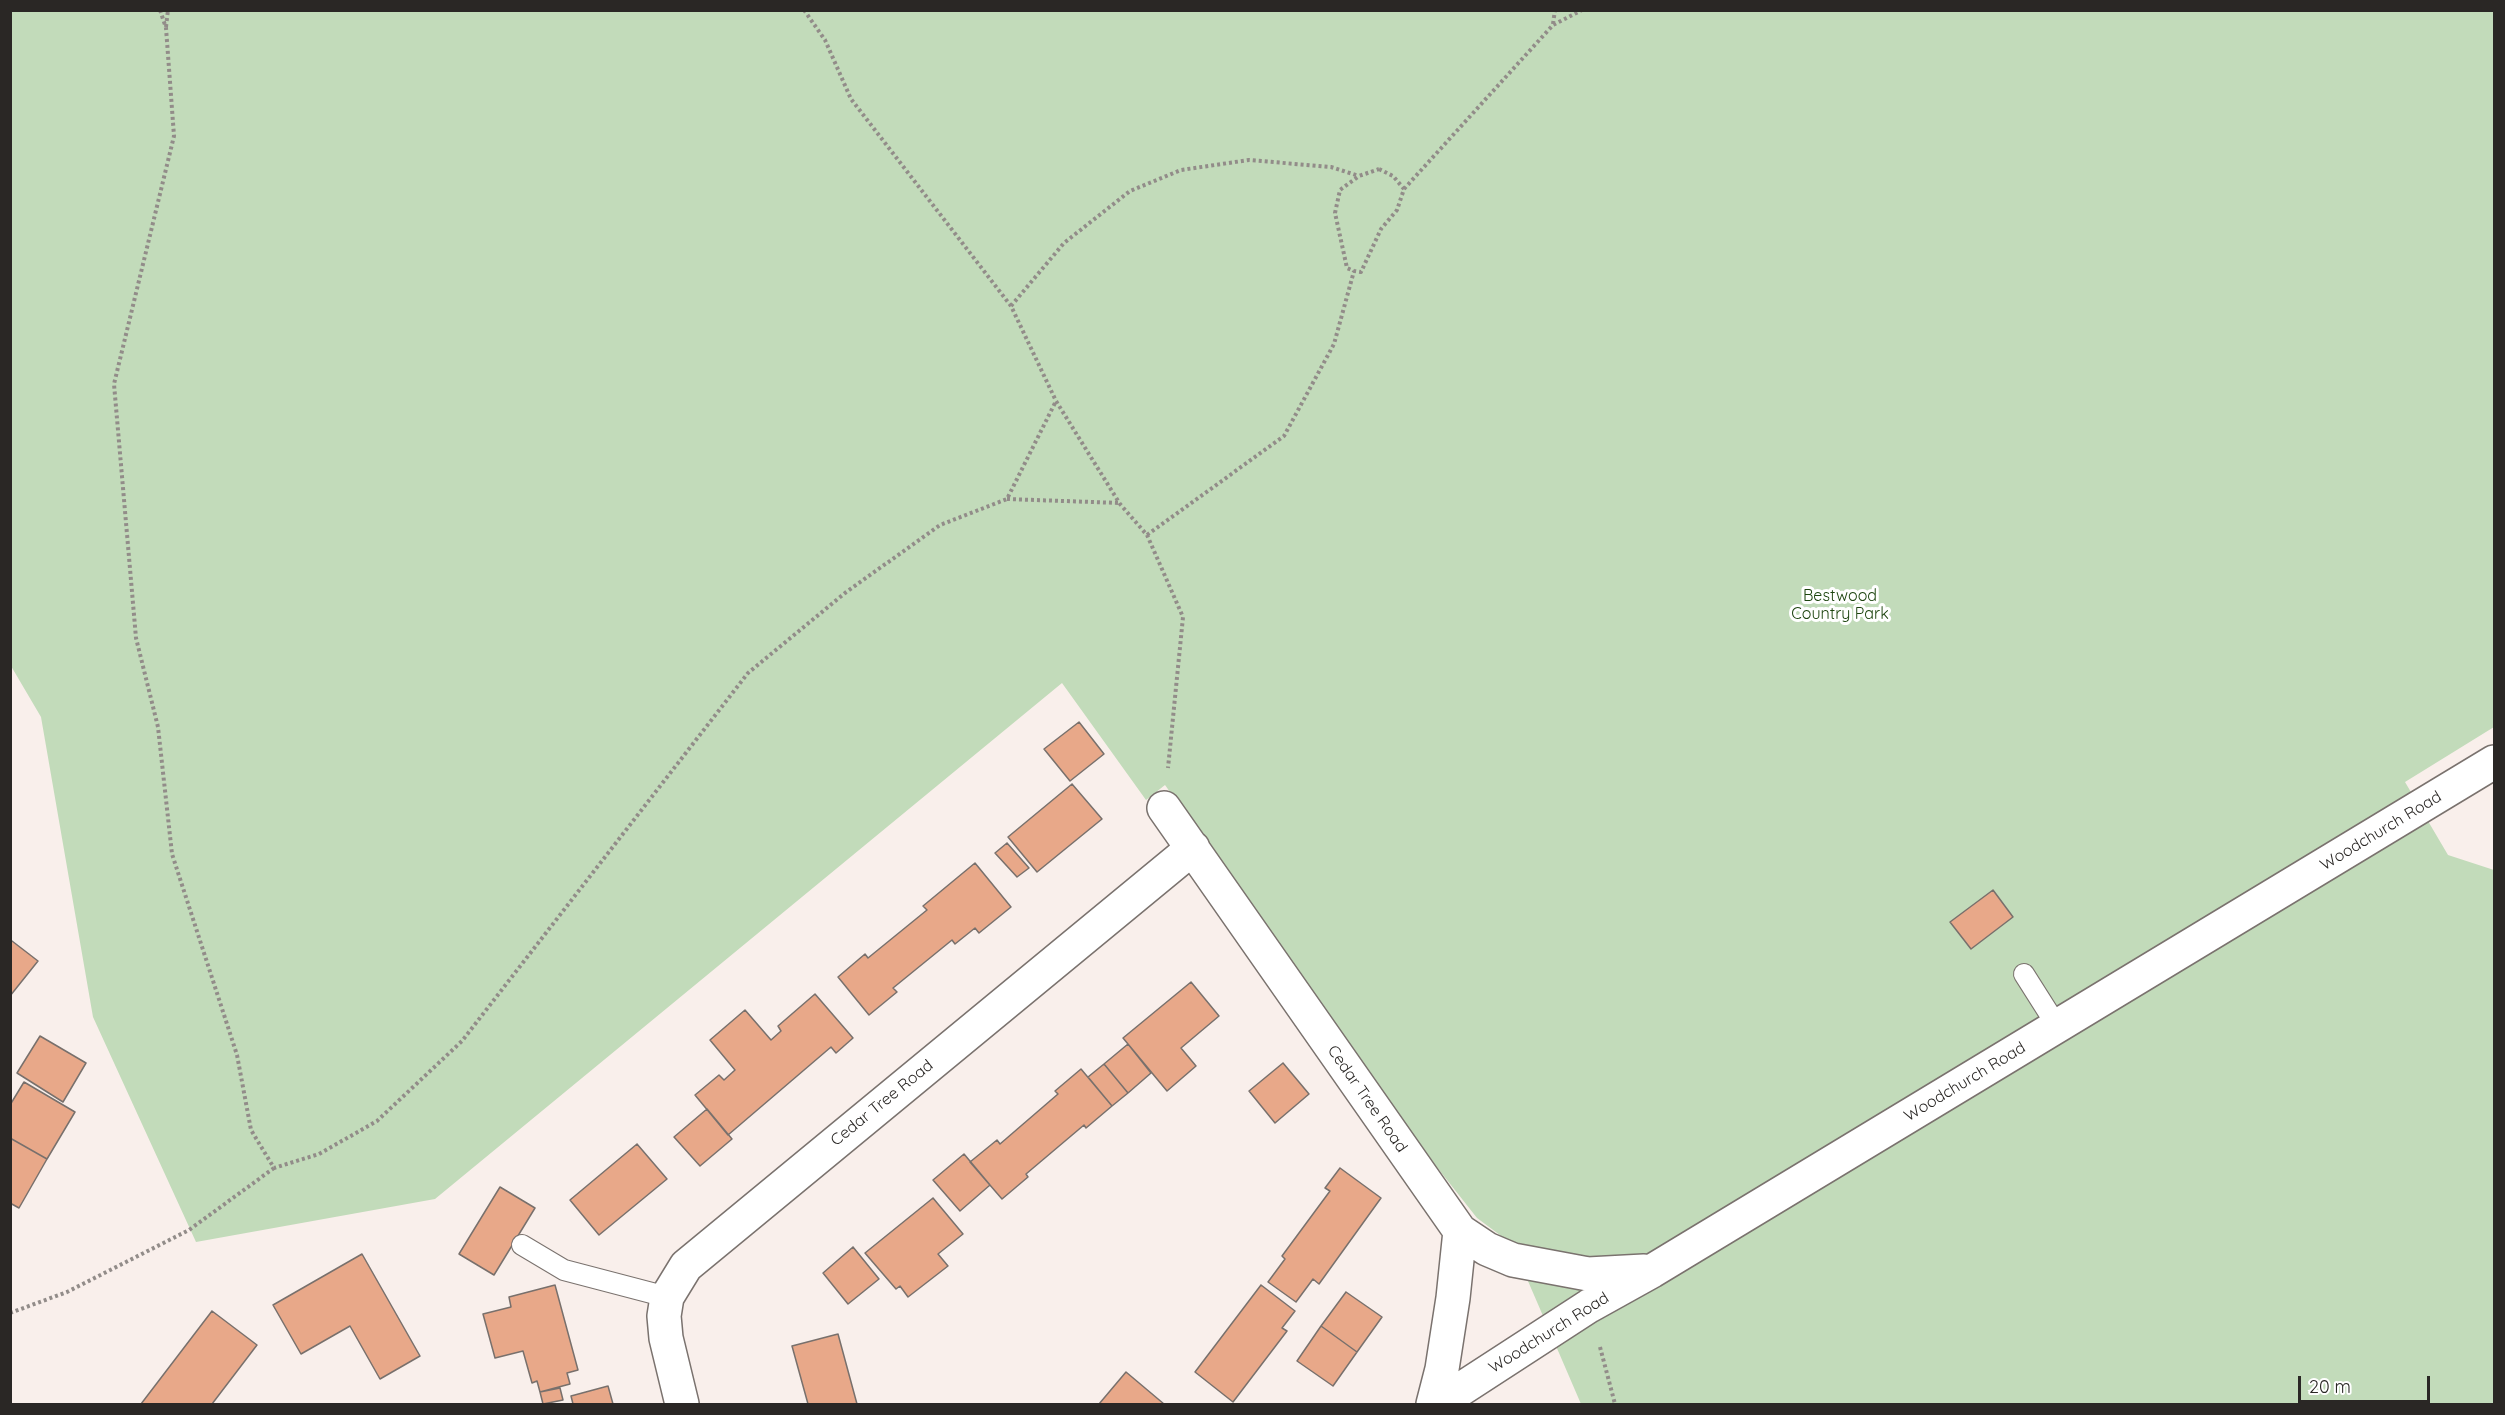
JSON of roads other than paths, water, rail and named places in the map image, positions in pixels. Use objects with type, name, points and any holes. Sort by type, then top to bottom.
[{"type":"street","name":"Woodchurch Road","points":[[1438,1404],[1589,1306],[1652,1271],[2057,1026],[2492,768]]},
{"type":"street","name":"Cedar Tree Road","points":[[1164,808],[1460,1231],[1486,1249],[1513,1260],[1588,1274],[1652,1271]]},
{"type":"street","name":"Cedar Tree Road","points":[[682,1404],[666,1338],[664,1316],[667,1297],[686,1266],[700,1252],[1192,848]]},
{"type":"street","points":[[1433,1404],[1442,1369],[1460,1231]]},
{"type":"lane","points":[[2024,974],[2057,1026]]},
{"type":"lane","points":[[522,1245],[564,1270],[667,1297]]},
{"type":"park label","name":"Bestwood Country Park","points":[[1840,605]]}]
